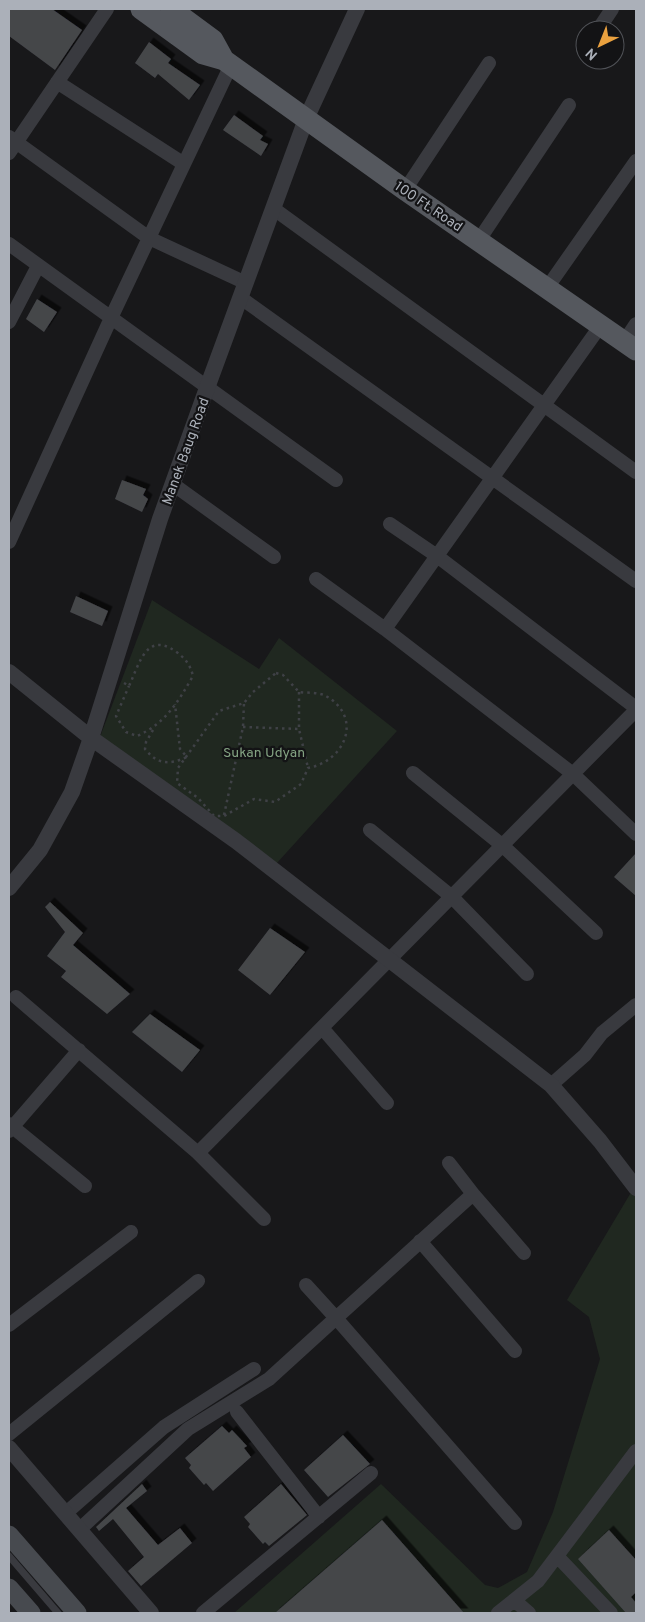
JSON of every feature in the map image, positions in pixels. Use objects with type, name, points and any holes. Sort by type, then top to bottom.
[{"type":"main road","name":"100 Ft. Road","points":[[141,9],[203,54],[228,63],[405,190],[601,326],[632,339]]},
{"type":"main road","name":"100 Ft. Road","points":[[171,9],[213,40],[228,63]]},
{"type":"main road","points":[[9,1535],[77,1613]]},
{"type":"main road","points":[[9,1588],[31,1613]]},
{"type":"street","points":[[107,9],[57,82],[11,144],[149,238],[244,290],[492,478],[636,581]]},
{"type":"street","name":"Manek Baug Road","points":[[9,888],[40,850],[67,800],[91,738],[160,519],[174,485],[207,388],[306,119],[357,9]]},
{"type":"street","points":[[605,20],[612,9]]},
{"type":"street","points":[[9,542],[111,318],[184,164],[228,63]]},
{"type":"street","points":[[405,190],[489,63]]},
{"type":"street","points":[[57,82],[184,164]]},
{"type":"street","points":[[479,240],[569,105]]},
{"type":"street","points":[[547,288],[636,161]]},
{"type":"street","points":[[274,210],[636,472]]},
{"type":"street","points":[[9,244],[336,480]]},
{"type":"street","points":[[9,322],[38,266]]},
{"type":"street","points":[[385,629],[601,326]]},
{"type":"street","points":[[174,485],[274,557]]},
{"type":"street","points":[[198,1153],[503,846],[636,709],[437,556],[390,524]]},
{"type":"street","points":[[316,579],[385,629],[573,774],[636,834]]},
{"type":"street","points":[[9,672],[91,738],[236,841],[551,1085],[600,1141],[636,1188]]},
{"type":"street","points":[[413,773],[503,846],[596,933]]},
{"type":"street","points":[[370,830],[452,897],[527,974]]},
{"type":"street","points":[[16,997],[198,1153],[264,1219]]},
{"type":"street","points":[[551,1085],[586,1055],[602,1033],[636,1005]]},
{"type":"street","points":[[323,1028],[387,1103]]},
{"type":"street","points":[[79,1050],[10,1127],[85,1186]]},
{"type":"street","points":[[449,1163],[524,1253]]},
{"type":"street","points":[[80,1529],[188,1429],[269,1379],[473,1194]]},
{"type":"street","points":[[9,1325],[131,1232]]},
{"type":"street","points":[[420,1241],[515,1351]]},
{"type":"street","points":[[9,1434],[198,1281]]},
{"type":"street","points":[[306,1285],[515,1523]]},
{"type":"street","points":[[66,1514],[164,1427],[254,1369]]},
{"type":"street","points":[[237,1412],[319,1517]]},
{"type":"street","points":[[9,1448],[151,1613]]},
{"type":"street","points":[[498,1613],[538,1582],[636,1451]]},
{"type":"street","points":[[203,1613],[371,1473]]},
{"type":"street","points":[[557,1556],[611,1613]]},
{"type":"street","points":[[514,1600],[529,1613]]},
{"type":"lane","points":[[9,1556],[58,1613]]},
{"type":"path","points":[[154,729],[137,736],[126,732],[116,716],[146,651],[154,644],[162,644],[190,665],[193,676],[175,704],[154,729],[146,742],[145,749],[153,758],[172,764],[187,757]]},
{"type":"path","points":[[276,673],[283,675],[298,692],[300,729],[308,768],[301,784],[275,802],[254,799],[224,816],[214,816],[198,798],[177,784],[178,768],[219,710],[244,703],[253,692],[276,673]]},
{"type":"path","points":[[123,682],[129,686]]},
{"type":"path","points":[[298,692],[324,694],[341,708],[346,720],[345,741],[333,759],[318,766],[308,768]]},
{"type":"path","points":[[220,824],[224,816],[243,727],[244,703]]},
{"type":"path","points":[[175,704],[180,749],[187,757]]},
{"type":"path","points":[[243,727],[300,729]]},
{"type":"green space","name":"Sukan Udyan","points":[[152,600],[259,669],[279,638],[397,731],[276,864],[100,737]]},
{"type":"green space","points":[[636,1184],[636,1613],[234,1613],[381,1484],[485,1585],[498,1588],[527,1572],[553,1512],[600,1359],[589,1317],[567,1300]]},
{"type":"building","points":[[9,9],[52,9],[82,30],[55,70],[9,36]]},
{"type":"building","points":[[149,42],[171,59],[168,63],[200,85],[189,100],[158,74],[155,78],[135,63]]},
{"type":"building","points":[[234,115],[263,136],[260,140],[268,144],[261,156],[223,130]]},
{"type":"building","points":[[37,299],[57,312],[44,332],[26,319]]},
{"type":"building","points":[[122,480],[146,489],[143,495],[148,499],[142,512],[115,499]]},
{"type":"building","points":[[76,596],[108,611],[102,626],[70,612]]},
{"type":"building","points":[[636,853],[636,896],[614,877]]},
{"type":"building","points":[[50,902],[83,933],[73,945],[130,994],[107,1014],[61,977],[66,971],[47,956],[65,932],[45,907]]},
{"type":"building","points":[[270,928],[305,952],[270,995],[238,970]]},
{"type":"building","points":[[150,1014],[200,1050],[182,1072],[132,1032]]},
{"type":"building","points":[[222,1426],[229,1433],[232,1430],[247,1446],[244,1448],[251,1457],[213,1491],[206,1483],[204,1485],[189,1468],[191,1465],[185,1458]]},
{"type":"building","points":[[343,1435],[370,1464],[328,1497],[304,1470]]},
{"type":"building","points":[[142,1484],[147,1491],[126,1508],[158,1545],[180,1528],[192,1543],[141,1586],[128,1571],[144,1557],[113,1519],[99,1531],[96,1527]]},
{"type":"building","points":[[281,1484],[307,1515],[269,1546],[265,1542],[263,1544],[248,1527],[250,1524],[244,1517]]},
{"type":"building","points":[[382,1520],[464,1613],[275,1613]]},
{"type":"building","points":[[609,1530],[636,1560],[636,1592],[631,1597],[636,1603],[636,1613],[626,1613],[578,1559]]}]
